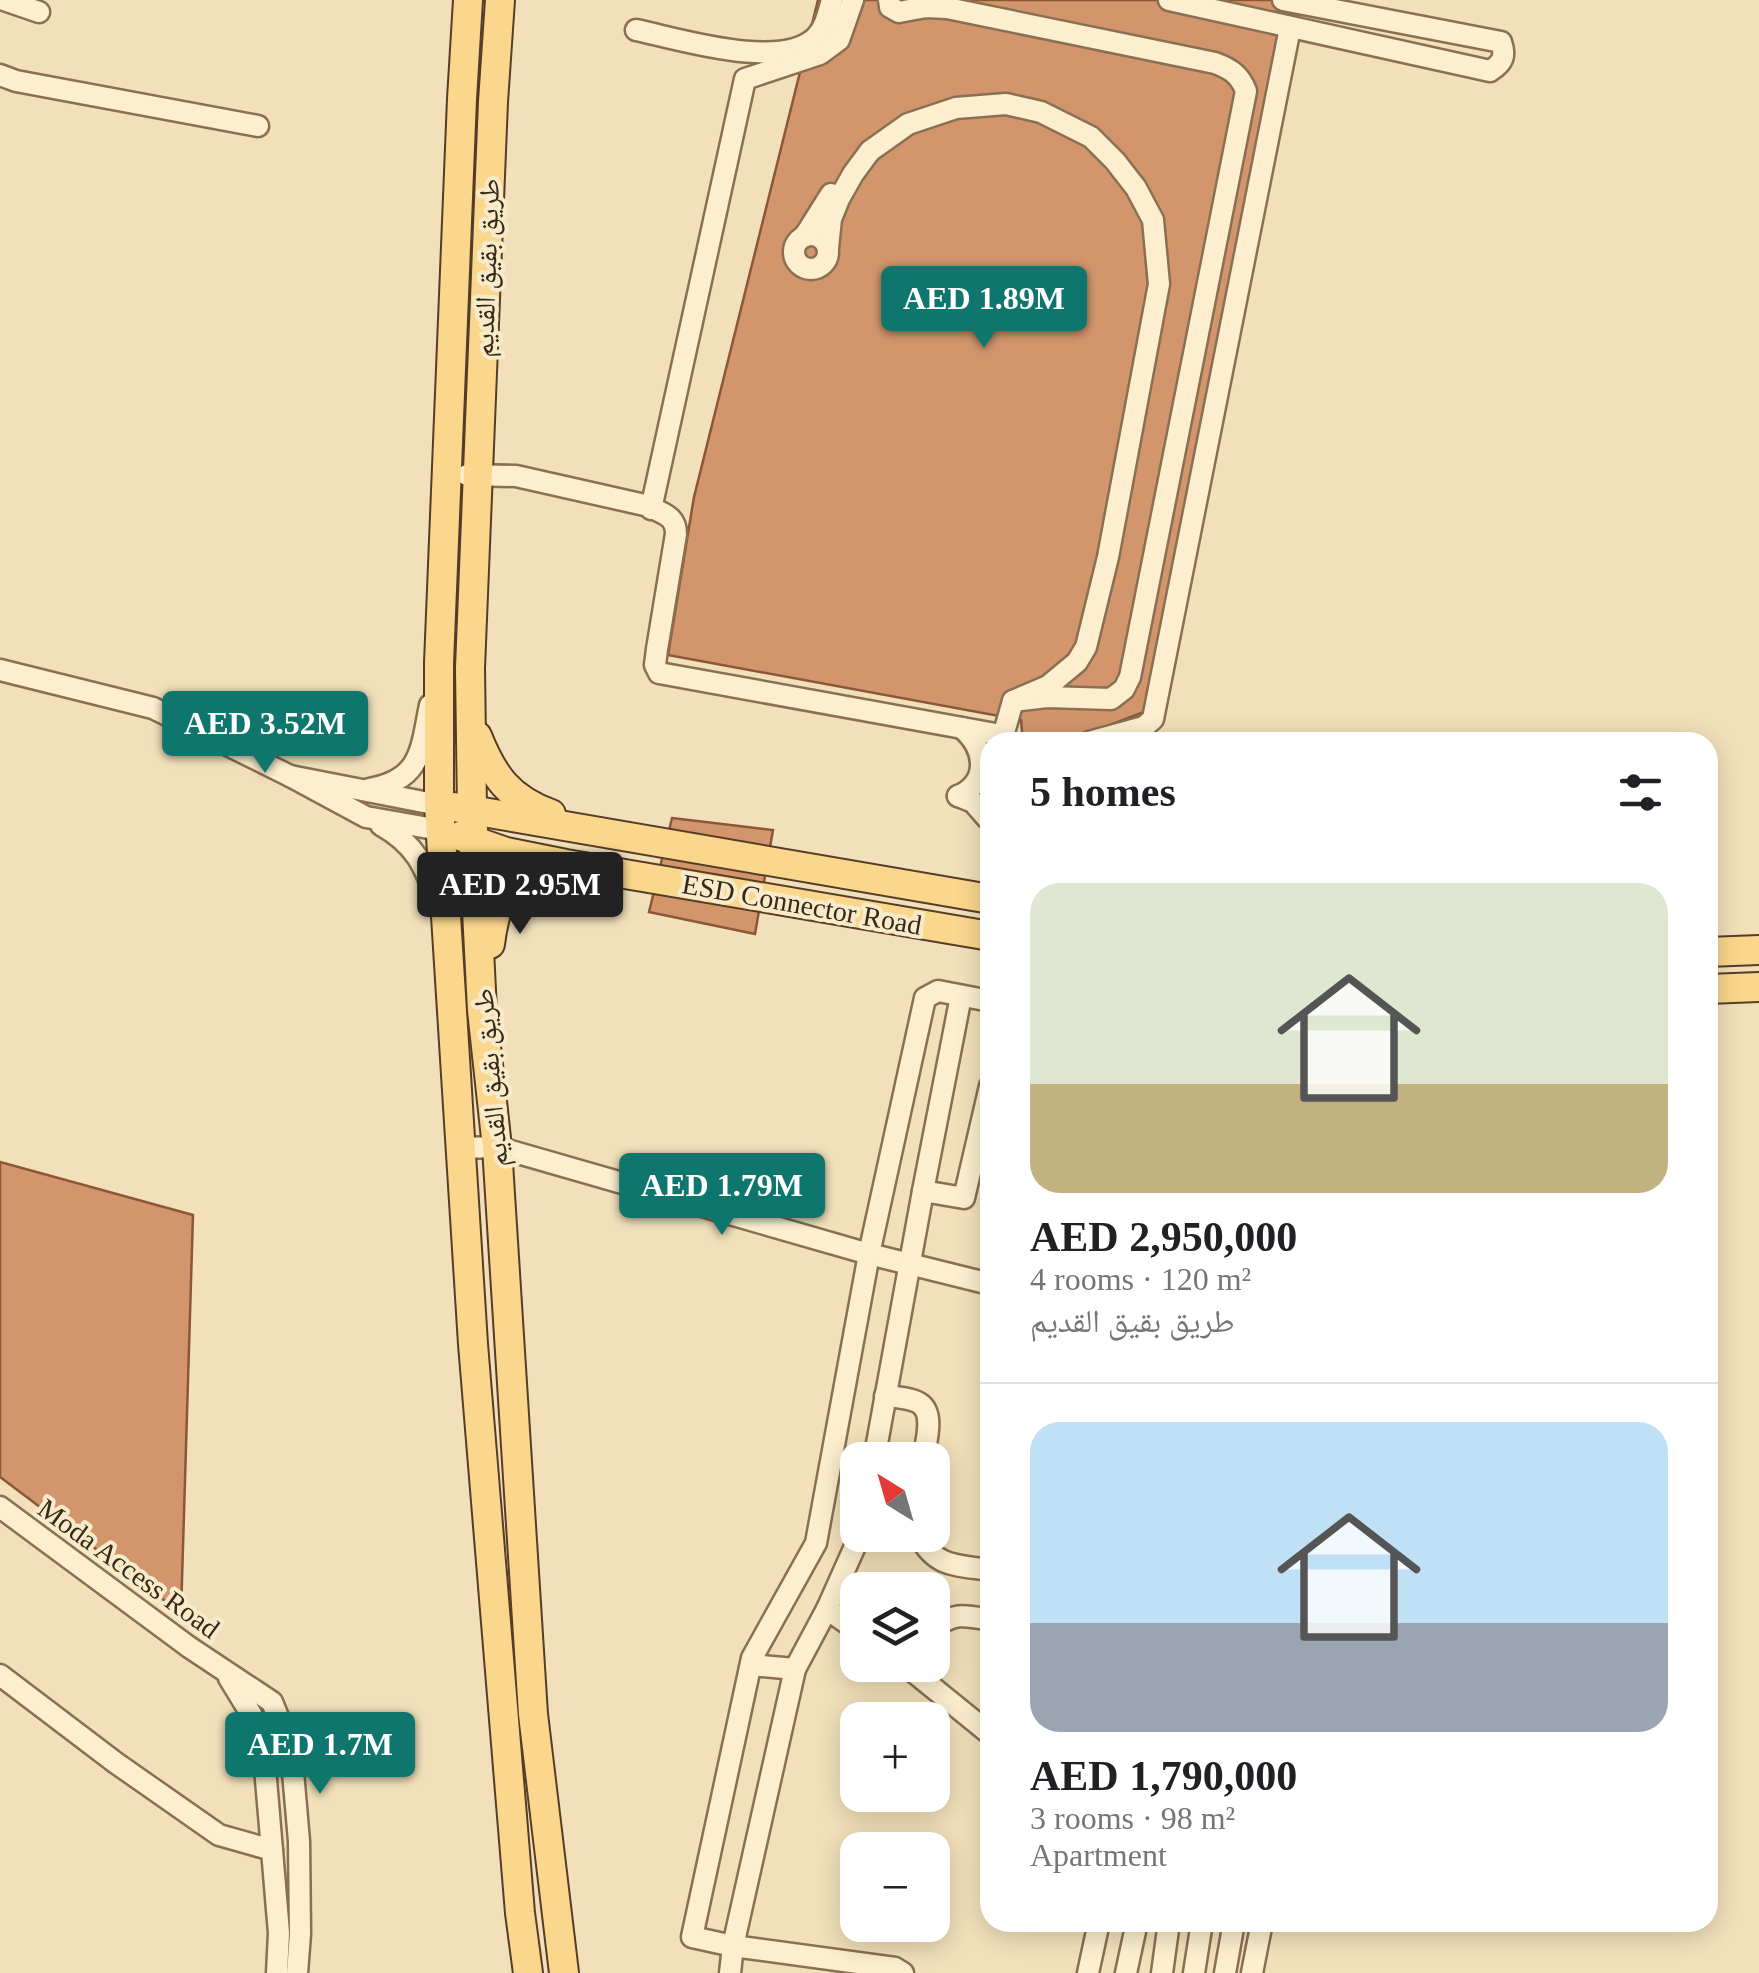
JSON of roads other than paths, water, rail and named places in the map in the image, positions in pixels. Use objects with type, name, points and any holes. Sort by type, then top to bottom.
[{"type":"main road","name":"طريق بقيق القديم","points":[[468,0],[438,664],[439,818],[472,1344],[528,1973]]},
{"type":"main road","name":"طريق بقيق القديم","points":[[500,0],[470,702],[472,810],[482,1010],[496,1148],[534,1714],[564,1973]]},
{"type":"main road","points":[[470,702],[492,770],[516,796],[531,807],[609,834]]},
{"type":"main road","name":"ESD Connector Road","points":[[439,818],[472,810],[980,897]]},
{"type":"main road","name":"ESD Connector Road","points":[[439,818],[474,841],[506,852],[980,934]]},
{"type":"main road","points":[[482,1010],[498,902],[520,877],[537,868],[566,864]]},
{"type":"main road","points":[[952,930],[958,894]]},
{"type":"main road","points":[[1718,952],[1759,950]]},
{"type":"main road","points":[[1718,989],[1759,987]]},
{"type":"street","points":[[4,0],[38,12]]},
{"type":"street","points":[[636,30],[748,54],[795,48],[814,40],[824,26],[832,0]]},
{"type":"street","points":[[650,508],[745,79],[820,54],[839,40],[852,0]]},
{"type":"street","points":[[889,0],[890,7],[898,12],[947,8],[1215,63],[1242,78],[1246,91],[1130,677],[1124,689],[1110,700],[1047,697],[1013,701]]},
{"type":"street","points":[[964,0],[1226,54],[1251,77],[1254,93],[1138,684],[1130,697],[1102,710],[1013,701]]},
{"type":"street","points":[[1168,0],[1490,71],[1500,64],[1505,53],[1501,42],[1282,0]]},
{"type":"street","points":[[1126,732],[1144,727],[1153,719],[1295,29]]},
{"type":"street","points":[[1147,732],[1158,725],[1164,710],[1295,29]]},
{"type":"street","points":[[0,75],[258,126]]},
{"type":"street","points":[[1013,701],[1048,686],[1077,662],[1086,647],[1108,557],[1159,284],[1152,220],[1136,188],[1090,138],[1042,112],[1006,104],[956,108],[908,124],[870,151],[853,174],[831,219],[824,263],[811,270],[804,268],[798,263],[794,248],[824,208],[852,157],[882,130],[914,110],[975,94],[1025,97],[1066,112],[1099,132],[1128,161],[1152,196],[1166,240],[1167,288],[1148,410],[1096,649],[1088,666],[1047,697]]},
{"type":"street","points":[[804,237],[812,234],[828,248]]},
{"type":"street","points":[[446,476],[516,476],[665,512],[676,525],[655,666],[659,673],[980,733]]},
{"type":"street","points":[[362,790],[392,784],[420,756],[438,664]]},
{"type":"street","points":[[0,670],[153,708],[398,834],[417,854],[446,919]]},
{"type":"street","points":[[1006,732],[1013,701]]},
{"type":"street","points":[[962,728],[980,754]]},
{"type":"street","points":[[980,772],[968,792],[958,796],[973,802],[980,811]]},
{"type":"street","points":[[290,776],[362,790],[439,818]]},
{"type":"street","points":[[366,817],[439,818]]},
{"type":"street","points":[[903,1973],[895,1968],[692,1937],[752,1658],[816,1542],[869,1254],[925,998],[938,991],[980,1000]]},
{"type":"street","points":[[877,1442],[961,996]]},
{"type":"street","points":[[923,1192],[964,1198],[980,1129]]},
{"type":"street","points":[[460,1148],[496,1148],[980,1282]]},
{"type":"street","points":[[885,1396],[918,1402],[926,1410],[925,1442]]},
{"type":"street","name":"Moda Access Road","points":[[0,1507],[225,1672],[272,1702],[291,1749],[300,1841],[298,1973]]},
{"type":"street","points":[[730,1973],[795,1669],[853,1552]]},
{"type":"street","points":[[927,1552],[947,1564],[980,1569]]},
{"type":"street","points":[[827,1610],[840,1619]]},
{"type":"street","points":[[950,1618],[961,1614],[980,1618]]},
{"type":"street","points":[[751,1664],[795,1669]]},
{"type":"street","name":"Moda Access Road","points":[[225,1672],[251,1714],[264,1756],[279,1933],[277,1973]]},
{"type":"street","points":[[0,1675],[220,1835],[272,1850]]},
{"type":"street","points":[[930,1682],[980,1717]]},
{"type":"street","points":[[1088,1973],[1097,1932]]},
{"type":"street","points":[[1126,1973],[1136,1932]]},
{"type":"street","points":[[1162,1973],[1168,1932]]},
{"type":"street","points":[[1194,1973],[1200,1932]]},
{"type":"street","points":[[1225,1973],[1232,1932]]},
{"type":"street","points":[[1252,1973],[1260,1932]]}]
